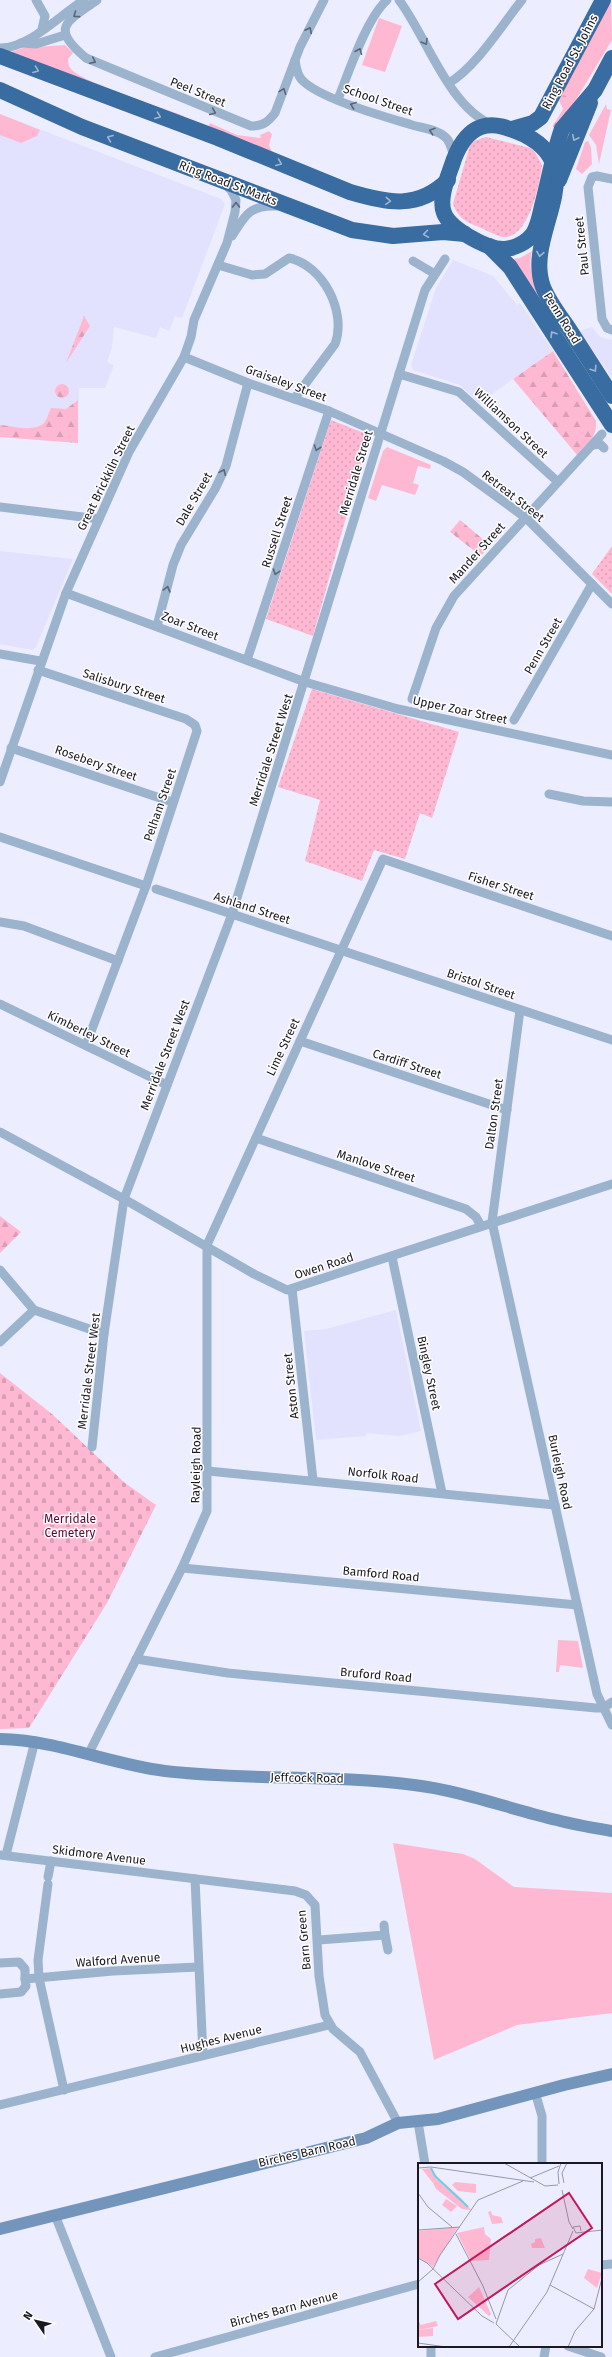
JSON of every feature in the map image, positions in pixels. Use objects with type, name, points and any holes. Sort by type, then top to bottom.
[{"type":"highway","name":"Ring Road St. Johns","points":[[512,129],[533,123],[541,117],[603,0]]},
{"type":"highway","points":[[0,56],[218,138],[350,192],[370,198],[405,202],[427,197],[448,180]]},
{"type":"highway","points":[[556,189],[564,161],[595,90],[612,58]]},
{"type":"highway","points":[[553,162],[542,145],[512,129],[492,124],[472,132],[462,142],[454,159],[444,193],[444,212],[454,227],[489,246],[503,249],[514,248],[525,242],[534,233],[562,129],[595,90]]},
{"type":"highway","name":"Ring Road St Marks","points":[[2,92],[82,127],[352,230],[376,235],[411,236],[443,232],[465,234]]},
{"type":"highway","name":"Penn Road","points":[[553,162],[556,170],[556,189],[540,252],[538,265],[540,277],[549,299],[612,396]]},
{"type":"highway","name":"Penn Road","points":[[489,246],[510,267],[607,430]]},
{"type":"main road","name":"Jeffcock Road","points":[[0,1739],[35,1741],[163,1770],[207,1775],[344,1778],[416,1785],[487,1800],[557,1820],[612,1831]]},
{"type":"main road","name":"Birches Barn Road","points":[[0,2229],[366,2138],[398,2123],[438,2119],[535,2092],[612,2074]]},
{"type":"street","points":[[36,0],[45,16],[46,22],[42,29]]},
{"type":"street","points":[[0,48],[10,48],[21,43],[84,0]]},
{"type":"street","points":[[21,43],[36,44],[65,35],[66,23],[97,0]]},
{"type":"street","name":"Peel Street","points":[[65,35],[71,44],[86,58],[105,68],[251,126],[261,126],[269,121],[275,113],[295,60],[324,0]]},
{"type":"street","points":[[338,99],[369,27],[379,8],[388,0]]},
{"type":"street","points":[[399,0],[404,4],[449,83],[469,108],[492,124]]},
{"type":"street","points":[[449,83],[458,78],[471,64],[522,0]]},
{"type":"street","name":"School Street","points":[[295,60],[296,70],[302,80],[338,99],[389,118],[437,132],[445,136],[451,144],[454,159]]},
{"type":"street","name":"Great Brickkiln Street","points":[[0,782],[39,666],[66,594],[129,452],[184,357],[191,337],[194,320],[227,242],[236,212],[236,200],[232,190],[212,176]]},
{"type":"street","name":"Paul Street","points":[[612,179],[596,176],[592,177],[588,187],[602,319],[607,328],[612,330]]},
{"type":"street","points":[[227,242],[252,210],[263,205],[287,206]]},
{"type":"street","points":[[218,265],[252,275],[265,274],[289,258],[300,261],[320,276],[327,288],[338,318],[338,334],[335,344],[294,399]]},
{"type":"street","name":"Merridale Street","points":[[305,682],[398,374],[425,290],[445,259]]},
{"type":"street","points":[[413,261],[435,274]]},
{"type":"street","name":"Graiseley Street","points":[[184,357],[248,383],[329,411],[381,432]]},
{"type":"street","name":"Williamson Street","points":[[398,374],[459,392],[558,482]]},
{"type":"street","name":"Dale Street","points":[[157,626],[173,565],[181,546],[215,489],[226,466],[248,383]]},
{"type":"street","name":"Russell Street","points":[[247,660],[329,411]]},
{"type":"street","name":"Mander Street","points":[[412,699],[436,628],[454,596],[607,430]]},
{"type":"street","name":"Retreat Street","points":[[381,432],[443,460],[463,472],[526,518],[612,604]]},
{"type":"street","points":[[594,445],[600,444],[604,448]]},
{"type":"street","points":[[0,507],[99,518]]},
{"type":"street","name":"Penn Street","points":[[514,720],[592,584]]},
{"type":"street","name":"Zoar Street","points":[[66,594],[157,626],[305,682]]},
{"type":"street","name":"Salisbury Street","points":[[0,654],[39,666],[186,719],[195,725],[197,732]]},
{"type":"street","name":"Upper Zoar Street","points":[[305,682],[398,709],[612,755]]},
{"type":"street","name":"Merridale Street West","points":[[92,1447],[104,1334],[124,1199],[232,914],[305,682]]},
{"type":"street","name":"Pelham Street","points":[[86,1046],[146,886],[172,802],[197,732]]},
{"type":"street","name":"Rosebery Street","points":[[12,748],[172,802]]},
{"type":"street","points":[[549,794],[583,801],[612,802]]},
{"type":"street","points":[[0,837],[146,886]]},
{"type":"street","name":"Fisher Street","points":[[383,859],[612,936]]},
{"type":"street","name":"Lime Street","points":[[207,1245],[383,859]]},
{"type":"street","name":"Ashland Street","points":[[156,889],[342,950]]},
{"type":"street","points":[[0,922],[24,926],[118,961]]},
{"type":"street","name":"Bristol Street","points":[[342,950],[612,1040]]},
{"type":"street","name":"Kimberley Street","points":[[0,1004],[167,1085]]},
{"type":"street","name":"Dalton Street","points":[[492,1222],[520,1010]]},
{"type":"street","name":"Cardiff Street","points":[[300,1041],[507,1110]]},
{"type":"street","name":"Owen Road","points":[[0,1132],[207,1245],[283,1289],[292,1289],[392,1257],[492,1222],[612,1184]]},
{"type":"street","name":"Manlove Street","points":[[256,1138],[466,1209],[476,1216],[481,1226]]},
{"type":"street","name":"Burleigh Road","points":[[492,1222],[597,1694],[612,1725]]},
{"type":"street","name":"Rayleigh Road","points":[[89,1753],[182,1568],[207,1511],[207,1245]]},
{"type":"street","name":"Bingley Street","points":[[392,1257],[442,1493]]},
{"type":"street","points":[[0,1270],[34,1310],[104,1334]]},
{"type":"street","name":"Aston Street","points":[[292,1289],[313,1480]]},
{"type":"street","points":[[0,1342],[34,1310]]},
{"type":"street","name":"Norfolk Road","points":[[208,1470],[555,1505]]},
{"type":"street","name":"Bamford Road","points":[[182,1568],[577,1605]]},
{"type":"street","name":"Bruford Road","points":[[136,1659],[228,1673],[603,1708]]},
{"type":"street","points":[[603,1708],[612,1702]]},
{"type":"street","points":[[3,1855],[35,1741]]},
{"type":"street","name":"Skidmore Avenue","points":[[3,1855],[195,1879]]},
{"type":"street","points":[[51,1861],[38,1960],[40,1978],[64,2090]]},
{"type":"street","points":[[195,1879],[203,2055]]},
{"type":"street","name":"Barn Green","points":[[195,1879],[295,1891],[306,1895],[315,1905],[321,1991],[325,2016],[329,2025]]},
{"type":"street","points":[[318,1940],[385,1930],[388,1950]]},
{"type":"street","points":[[0,1963],[19,1962],[25,1970],[26,1986],[21,1992],[0,1994]]},
{"type":"street","name":"Walford Avenue","points":[[25,1979],[113,1971],[198,1967]]},
{"type":"street","points":[[329,2025],[360,2052],[398,2123]]},
{"type":"street","name":"Hughes Avenue","points":[[0,2105],[329,2025]]},
{"type":"street","points":[[535,2092],[542,2116],[542,2163]]},
{"type":"street","points":[[418,2122],[425,2163]]},
{"type":"street","points":[[55,2215],[111,2357]]},
{"type":"street","points":[[602,2265],[612,2264]]},
{"type":"street","name":"Birches Barn Avenue","points":[[155,2357],[418,2284]]},
{"type":"street","points":[[544,2357],[546,2347]]},
{"type":"street","points":[[571,2347],[601,2357]]},
{"type":"shaded area","points":[[0,114],[221,199],[225,204],[182,318],[175,316],[169,331],[160,327],[156,338],[114,327],[112,347],[107,362],[114,365],[105,388],[79,388],[78,443],[0,437]]},
{"type":"shaded area","points":[[453,260],[493,276],[517,305],[520,303],[553,351],[479,403],[460,385],[413,370],[411,365],[436,288]]},
{"type":"shaded area","points":[[592,327],[600,337],[612,340],[612,378],[581,333],[582,330]]},
{"type":"shaded area","points":[[0,551],[73,559],[36,647],[32,650],[0,644]]},
{"type":"shaded area","points":[[396,1310],[421,1431],[400,1436],[366,1433],[366,1436],[316,1440],[304,1331],[326,1329]]},
{"type":"green space","points":[[611,0],[612,40],[574,103],[562,93]]},
{"type":"green space","points":[[379,18],[402,26],[385,72],[362,65]]},
{"type":"green space","points":[[65,45],[73,53],[68,59],[69,67],[72,70],[92,82],[184,116],[182,120],[11,52],[23,48]]},
{"type":"green space","points":[[562,93],[574,103],[554,130],[553,126],[563,109],[559,100]]},
{"type":"green space","points":[[606,104],[607,109],[611,110],[599,164],[596,145],[589,135]]},
{"type":"green space","points":[[0,114],[40,130],[37,136],[21,143],[0,135]]},
{"type":"green space","points":[[210,123],[237,135],[261,138],[260,135],[269,131],[272,134],[269,145],[273,155],[207,129]]},
{"type":"green space","points":[[486,137],[530,148],[535,152],[542,165],[539,185],[531,210],[526,221],[519,230],[511,236],[499,236],[466,221],[457,213],[453,204],[470,145],[474,141]]},
{"type":"green space","points":[[588,141],[591,147],[592,164],[582,174],[576,169],[585,142]]},
{"type":"green space","points":[[532,251],[530,262],[534,283],[539,293],[564,329],[559,332],[512,259],[520,258]]},
{"type":"green space","points":[[84,316],[90,326],[66,363]]},
{"type":"green space","points":[[553,351],[596,421],[593,436],[578,456],[513,379]]},
{"type":"green space","points":[[59,384],[65,384],[69,388],[69,394],[65,398],[59,398],[55,394],[55,388]]},
{"type":"green space","points":[[78,400],[78,443],[0,437],[0,425],[25,428],[37,427],[46,420],[51,408],[66,409]]},
{"type":"green space","points":[[331,420],[369,435],[313,636],[266,619]]},
{"type":"green space","points":[[387,447],[431,465],[430,469],[418,466],[413,483],[419,485],[415,495],[382,485],[376,501],[368,498],[383,451]]},
{"type":"green space","points":[[460,520],[490,545],[481,556],[450,532]]},
{"type":"green space","points":[[612,546],[612,594],[592,574]]},
{"type":"green space","points":[[312,689],[459,732],[432,818],[420,813],[405,859],[374,850],[362,881],[305,861],[320,800],[278,787]]},
{"type":"green space","points":[[0,1216],[21,1232],[0,1253]]},
{"type":"green space","name":"Merridale Cemetery","points":[[0,1373],[52,1414],[125,1483],[156,1505],[107,1603],[29,1728],[0,1729]]},
{"type":"green space","points":[[558,1640],[578,1641],[583,1668],[560,1665],[559,1672],[556,1672]]},
{"type":"green space","points":[[393,1843],[463,1854],[475,1859],[514,1887],[612,1893],[612,2013],[517,2025],[434,2060]]}]
